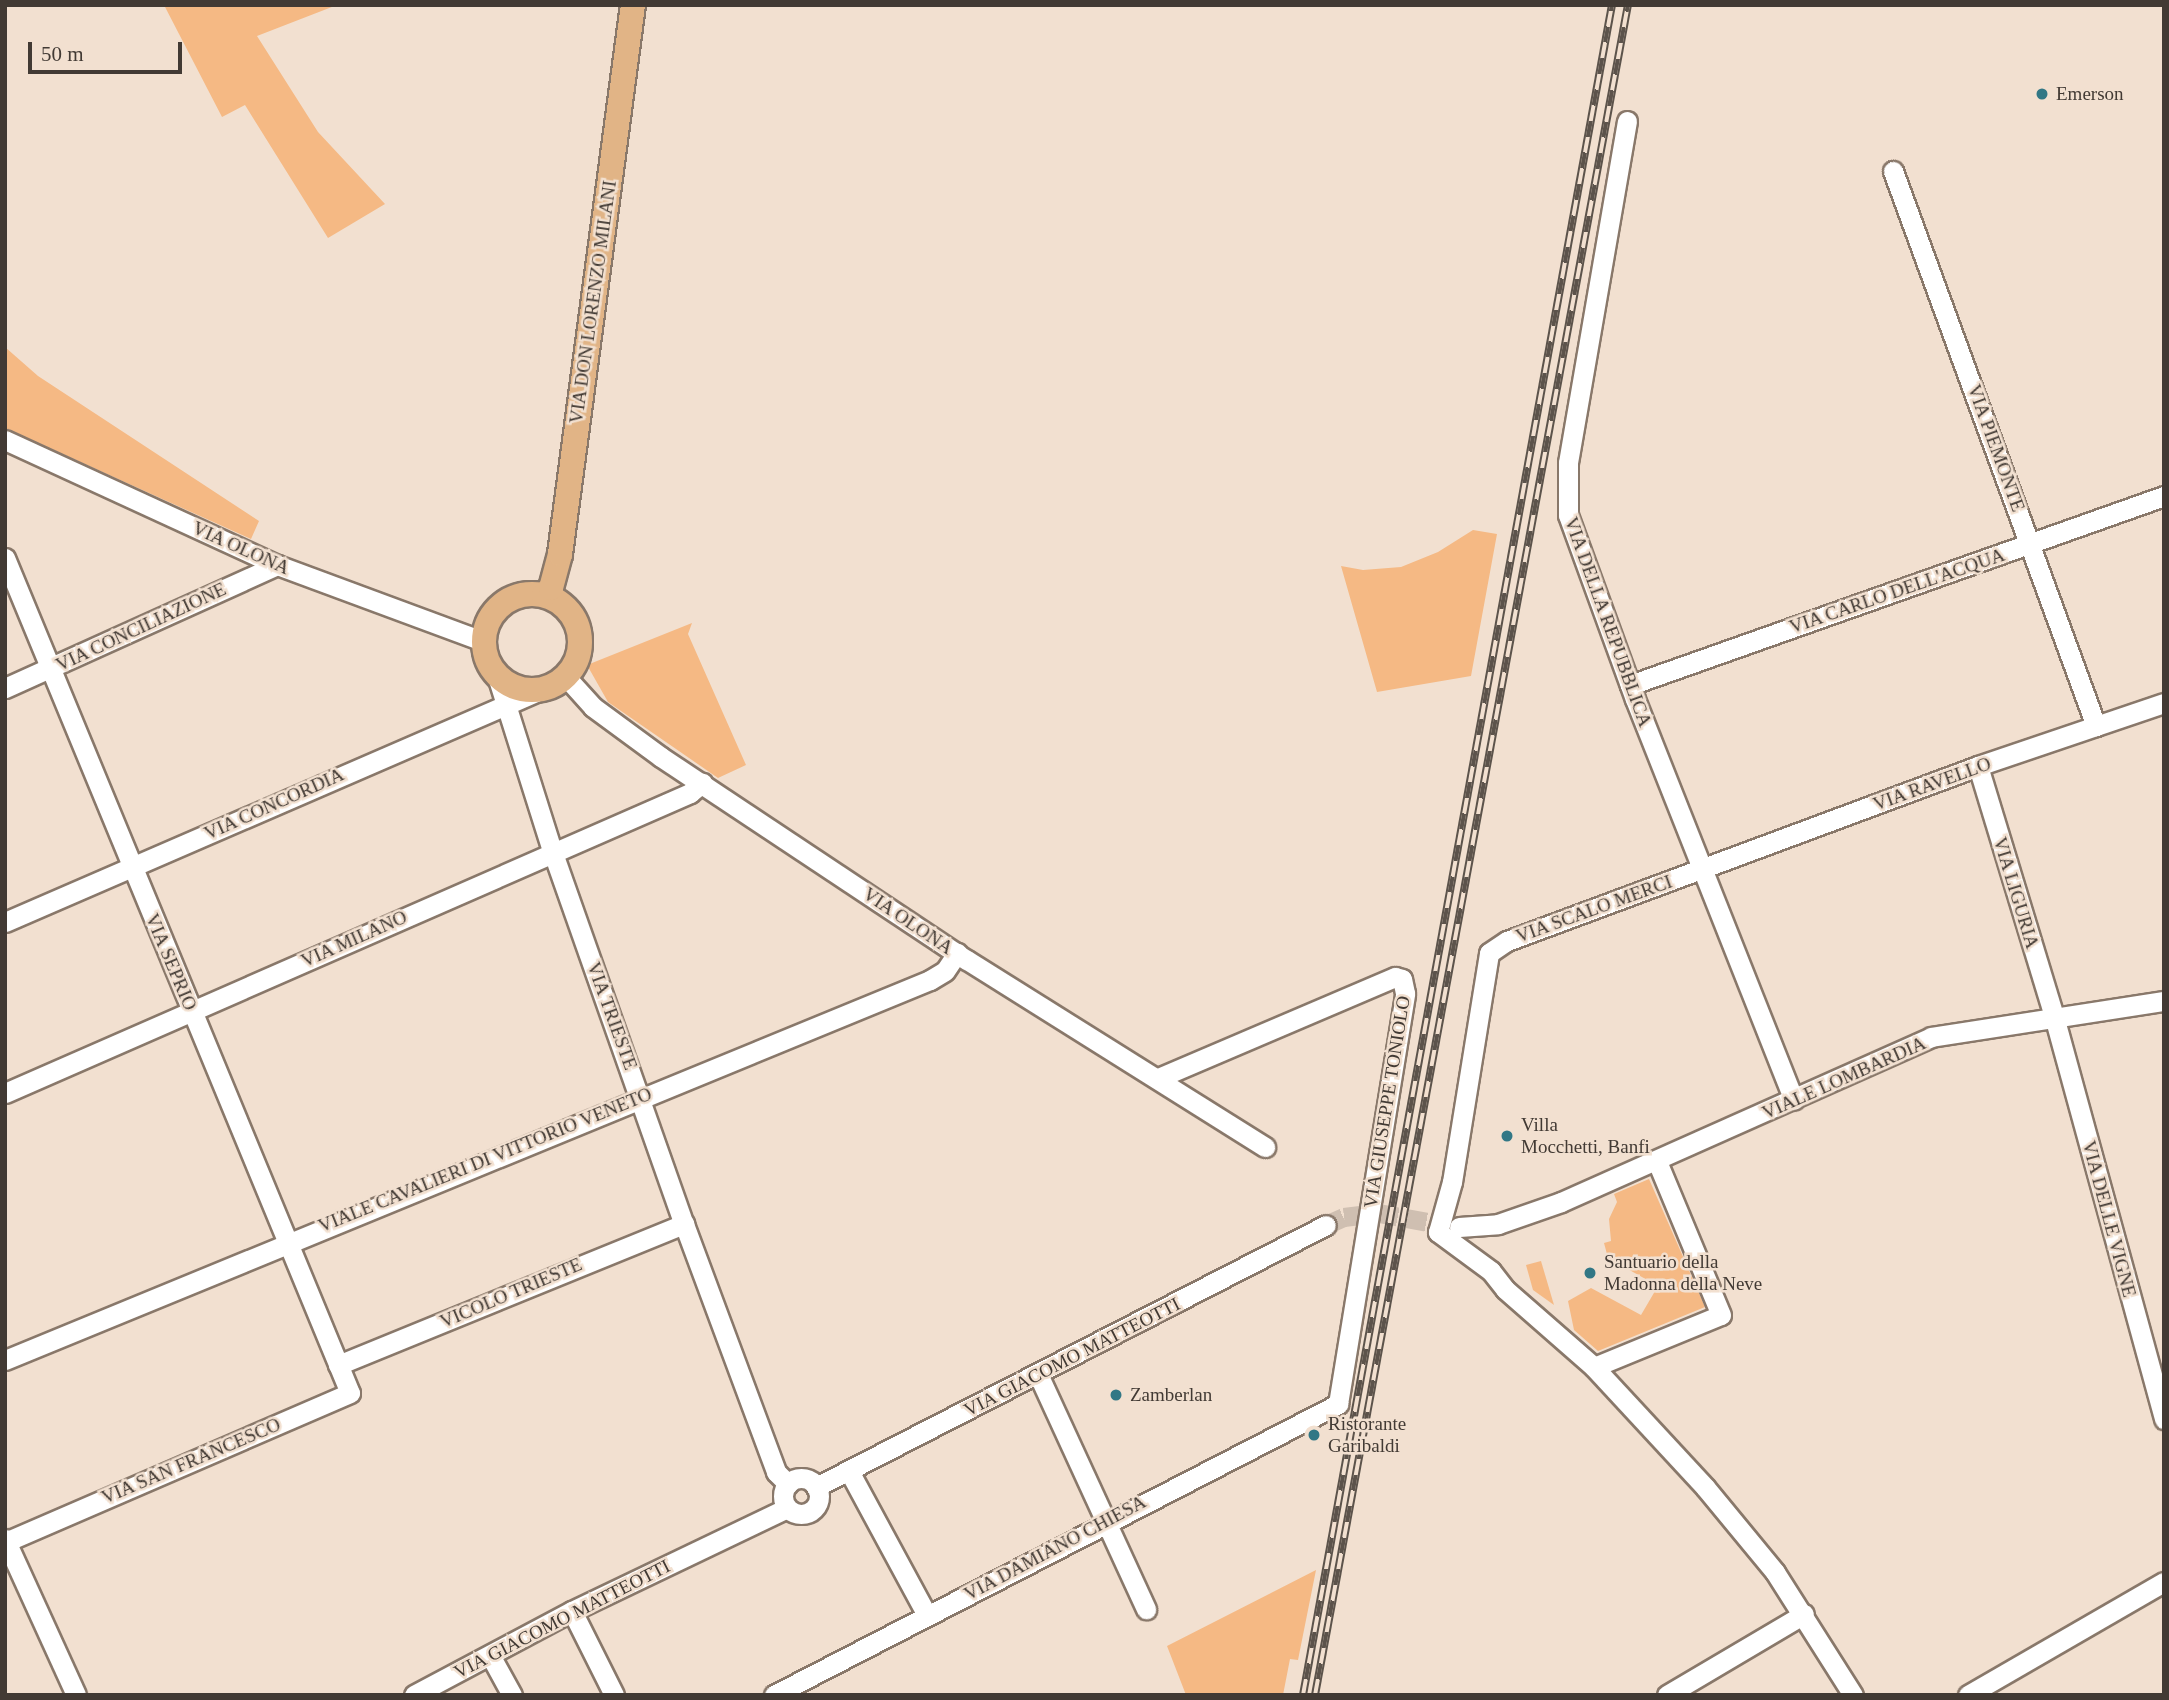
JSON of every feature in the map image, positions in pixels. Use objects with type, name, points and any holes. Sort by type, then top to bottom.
[{"type":"main road","name":"VIA DON LORENZO MILANI","points":[[544,595],[551,588],[560,554],[633,5]]},
{"type":"main road","points":[[544,595],[563,605],[576,622],[580,651],[566,677],[543,690],[519,689],[497,676],[484,641],[486,626],[503,604],[515,597],[544,595]]},
{"type":"street","name":"VIA DELLA REPUBBLICA","points":[[1627,121],[1569,463],[1566,502],[1630,685],[1794,1100]]},
{"type":"street","name":"VIA PIEMONTE","points":[[1893,171],[2032,543],[2096,726]]},
{"type":"street","name":"VIA OLONA","points":[[5,440],[277,565],[484,641]]},
{"type":"street","name":"VIA CARLO DELL'ACQUA","points":[[1630,685],[2164,496]]},
{"type":"street","name":"VIA SEPRIO","points":[[5,558],[338,1365]]},
{"type":"street","name":"VIA CONCILIAZIONE","points":[[5,688],[277,565]]},
{"type":"street","name":"VIA TRIESTE","points":[[497,676],[552,850],[684,1224],[782,1478]]},
{"type":"street","name":"VIA OLONA","points":[[566,677],[593,707],[702,783],[957,953],[1265,1147]]},
{"type":"street","name":"VIA CONCORDIA","points":[[5,922],[543,690]]},
{"type":"street","name":"VIA RAVELLO","points":[[1702,870],[1978,766],[2164,703]]},
{"type":"street","name":"VIA LIGURIA","points":[[1978,766],[2055,1020]]},
{"type":"street","name":"VIA MILANO","points":[[5,1093],[552,850],[690,793],[702,783]]},
{"type":"street","name":"VIA SCALO MERCI","points":[[1594,1367],[1505,1289],[1491,1271],[1438,1232],[1452,1182],[1489,953],[1507,941],[1702,870]]},
{"type":"street","name":"VIALE CAVALIERI DI VITTORIO VENETO","points":[[5,1360],[641,1096],[930,980],[945,971],[957,953]]},
{"type":"street","name":"VIA GIUSEPPE TONIOLO","points":[[1158,1078],[1395,977],[1402,979],[1405,993],[1338,1405]]},
{"type":"street","name":"VIALE LOMBARDIA","points":[[1459,1227],[1498,1224],[1657,1161],[1931,1037],[2055,1020],[2164,1001]]},
{"type":"street","name":"VIA DELLE VIGNE","points":[[2055,1020],[2164,1419]]},
{"type":"street","points":[[1657,1161],[1721,1315],[1594,1367],[1752,1541],[1804,1614],[1853,1695]]},
{"type":"street","name":"VICOLO TRIESTE","points":[[338,1365],[684,1224]]},
{"type":"street","name":"VIA GIACOMO MATTEOTTI","points":[[816,1487],[1326,1225]]},
{"type":"street","name":"VIA SAN FRANCESCO","points":[[6,1541],[350,1393],[338,1365]]},
{"type":"street","points":[[1038,1374],[1146,1609]]},
{"type":"street","name":"VIA DAMIANO CHIESA","points":[[774,1695],[1107,1520],[1338,1405]]},
{"type":"street","points":[[849,1471],[927,1615]]},
{"type":"street","points":[[782,1478],[802,1479],[816,1487],[818,1502],[811,1510],[796,1514],[787,1508],[783,1498],[782,1478]]},
{"type":"street","name":"VIA GIACOMO MATTEOTTI","points":[[414,1695],[572,1611],[787,1508]]},
{"type":"street","points":[[6,1541],[76,1695]]},
{"type":"street","points":[[1968,1695],[2022,1660],[2164,1582]]},
{"type":"street","points":[[572,1611],[614,1695]]},
{"type":"street","points":[[1667,1695],[1804,1614]]},
{"type":"street","points":[[490,1655],[512,1695]]},
{"type":"shaded area","points":[[164,5],[337,5],[257,36],[318,132],[385,204],[328,238],[245,105],[222,117]]},
{"type":"shaded area","points":[[5,347],[38,376],[259,521],[251,539],[5,428]]},
{"type":"shaded area","points":[[1473,530],[1497,534],[1471,676],[1377,692],[1341,566],[1363,570],[1401,567],[1438,552]]},
{"type":"shaded area","points":[[692,623],[688,634],[746,765],[718,778],[608,702],[587,665]]},
{"type":"shaded area","points":[[1649,1179],[1705,1307],[1598,1351],[1574,1330],[1568,1301],[1591,1288],[1641,1315],[1658,1286],[1608,1258],[1604,1243],[1611,1241],[1609,1219],[1617,1202],[1614,1194]]},
{"type":"shaded area","points":[[1541,1261],[1554,1305],[1533,1290],[1526,1265]]},
{"type":"shaded area","points":[[1316,1570],[1298,1660],[1290,1659],[1283,1695],[1186,1695],[1167,1646]]},
{"type":"tunnel","points":[[1326,1225],[1344,1217],[1379,1213],[1455,1227]]},
{"type":"railway","points":[[1303,1695],[1612,5]]},
{"type":"railway","points":[[1315,1695],[1628,5]]},
{"type":"place","name":"Emerson","points":[[2042,94]]},
{"type":"place","name":"Villa Mocchetti, Banfi","points":[[1507,1136]]},
{"type":"place","name":"Santuario della Madonna della Neve","points":[[1590,1273]]},
{"type":"place","name":"Zamberlan","points":[[1116,1395]]},
{"type":"place","name":"Ristorante Garibaldi","points":[[1314,1435]]}]
